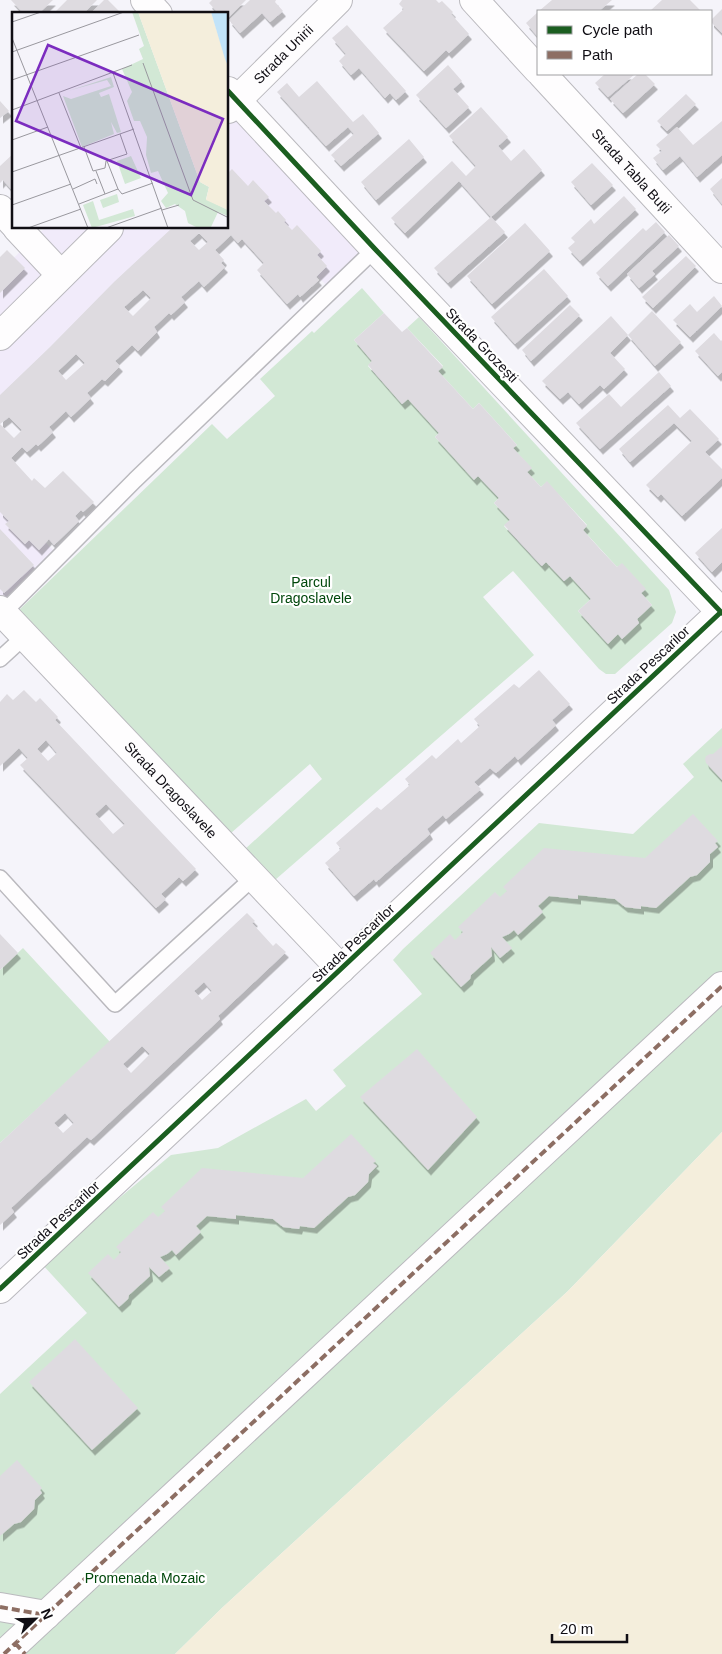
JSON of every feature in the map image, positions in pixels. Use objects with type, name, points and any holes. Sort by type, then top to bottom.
[{"type":"street","points":[[145,0],[156,12]]},
{"type":"street","name":"Strada Unirii","points":[[230,100],[338,0]]},
{"type":"street","points":[[474,0],[537,69]]},
{"type":"street","name":"Strada Tabla Buții","points":[[543,75],[722,269]]},
{"type":"street","name":"Strada Grozești","points":[[230,100],[375,249],[722,613]]},
{"type":"street","points":[[0,209],[12,222]]},
{"type":"street","points":[[18,229],[61,275]]},
{"type":"street","points":[[0,336],[108,229]]},
{"type":"street","name":"Strada Dragoslavele","points":[[1,611],[341,969]]},
{"type":"street","name":"Strada Pescarilor","points":[[0,1289],[722,613]]},
{"type":"street","points":[[15,1650],[46,1614],[722,986]]},
{"type":"street","points":[[0,1607],[46,1614]]},
{"type":"lane","points":[[1,611],[375,249]]},
{"type":"lane","points":[[0,659],[25,636]]},
{"type":"lane","points":[[0,878],[115,1004],[254,877]]},
{"type":"shaded area","points":[[229,107],[367,249],[328,287],[230,186]]},
{"type":"shaded area","points":[[44,229],[186,229],[0,412],[0,271]]},
{"type":"shaded area","points":[[0,496],[55,552],[3,604],[0,602]]},
{"type":"green space","name":"Parcul Dragoslavele","points":[[362,288],[384,313],[354,340],[372,361],[368,366],[402,404],[408,399],[439,433],[435,437],[474,479],[478,476],[499,498],[494,503],[510,520],[504,526],[541,566],[546,562],[564,581],[570,576],[591,599],[578,611],[607,643],[618,634],[622,639],[639,623],[637,619],[652,605],[641,593],[645,589],[622,564],[617,567],[583,530],[587,525],[547,482],[541,487],[527,472],[531,468],[513,448],[517,445],[479,403],[473,409],[438,371],[443,366],[407,328],[419,317],[669,590],[676,612],[672,623],[615,674],[606,674],[599,669],[513,571],[483,597],[534,655],[275,880],[244,850],[322,779],[310,764],[231,833],[17,612],[212,424],[227,439],[275,396],[260,379],[312,331],[314,333]]},
{"type":"green space","name":"Promenada Mozaic","points":[[722,728],[722,1132],[568,1291],[223,1607],[175,1654],[0,1654],[0,1394],[87,1313],[41,1263],[171,1155],[218,1148],[306,1099],[316,1111],[346,1086],[333,1070],[422,994],[393,960],[403,949],[539,823],[633,834],[694,777],[683,764]]},
{"type":"green space","points":[[23,948],[110,1042],[0,1143],[0,970]]},
{"type":"sand","points":[[722,1132],[722,1654],[175,1654],[223,1607],[568,1291]]},
{"type":"building","points":[[11,0],[53,0],[40,12],[22,12]]},
{"type":"building","points":[[67,0],[97,0],[85,12],[56,11]]},
{"type":"building","points":[[104,0],[108,0],[119,11],[118,12],[92,12]]},
{"type":"building","points":[[212,0],[246,0],[229,17],[229,12],[217,12],[209,3]]},
{"type":"building","points":[[250,0],[276,0],[275,2],[283,11],[270,22],[262,13],[240,33],[229,20]]},
{"type":"building","points":[[402,0],[436,0],[439,3],[442,1],[453,12],[451,14],[469,34],[449,53],[446,50],[424,71],[383,28],[404,9],[399,4]]},
{"type":"building","points":[[552,0],[612,0],[600,10],[540,10]]},
{"type":"building","points":[[662,0],[690,0],[700,10],[651,10]]},
{"type":"building","points":[[722,9],[722,33],[712,23],[712,19]]},
{"type":"building","points":[[537,13],[537,36],[526,23]]},
{"type":"building","points":[[347,25],[406,91],[396,100],[390,93],[385,98],[359,68],[351,75],[339,61],[346,54],[332,38]]},
{"type":"building","points":[[448,65],[462,81],[453,89],[469,107],[446,128],[416,95]]},
{"type":"building","points":[[604,75],[634,75],[608,97],[595,83]]},
{"type":"building","points":[[637,75],[646,75],[655,84],[623,113],[610,99]]},
{"type":"building","points":[[317,81],[353,122],[363,114],[379,133],[341,166],[331,155],[354,134],[348,127],[326,146],[277,92],[287,83],[299,97]]},
{"type":"building","points":[[686,94],[696,104],[667,131],[657,121]]},
{"type":"building","points":[[0,101],[9,111],[0,118]]},
{"type":"building","points":[[481,107],[508,137],[498,146],[511,161],[524,149],[542,170],[491,217],[459,181],[405,233],[391,218],[452,161],[466,176],[476,166],[449,136]]},
{"type":"building","points":[[722,121],[722,155],[697,177],[680,156],[663,170],[653,158],[662,151],[656,145],[677,127],[693,145]]},
{"type":"building","points":[[409,139],[424,157],[376,200],[361,182]]},
{"type":"building","points":[[12,155],[11,189],[3,180],[0,183],[0,166]]},
{"type":"building","points":[[592,163],[613,185],[591,205],[571,182]]},
{"type":"building","points":[[232,169],[248,186],[253,180],[269,197],[264,201],[276,213],[278,211],[286,220],[284,222],[292,230],[297,225],[321,251],[317,255],[327,266],[316,277],[319,280],[300,297],[298,294],[287,304],[257,270],[264,263],[242,239],[238,243],[231,235],[215,250],[224,260],[221,263],[225,267],[204,287],[199,281],[181,297],[185,302],[154,327],[157,332],[138,351],[132,345],[115,361],[120,366],[105,381],[102,379],[87,393],[91,398],[71,417],[66,411],[49,427],[53,432],[38,446],[36,444],[27,452],[22,447],[11,458],[32,481],[34,478],[45,488],[63,471],[94,502],[83,512],[81,510],[75,516],[79,521],[54,545],[49,539],[39,550],[29,540],[25,544],[5,524],[9,521],[0,512],[0,424],[0,395],[114,282],[171,229],[229,229],[229,172]],"holes":[[[199,233],[208,242],[199,250],[190,241]],[[143,290],[151,298],[133,316],[124,307]],[[76,354],[85,363],[66,380],[58,371]],[[9,417],[22,430],[14,438],[0,424]]]},
{"type":"building","points":[[722,178],[722,204],[710,189]]},
{"type":"building","points":[[624,196],[636,209],[580,261],[568,248],[575,242],[571,238],[591,219],[594,224]]},
{"type":"building","points":[[491,217],[505,232],[448,283],[434,268]]},
{"type":"building","points":[[656,222],[665,232],[608,286],[596,273],[643,228],[646,231]]},
{"type":"building","points":[[525,223],[550,251],[492,304],[467,276]]},
{"type":"building","points":[[669,235],[679,246],[652,271],[655,274],[639,288],[627,274]]},
{"type":"building","points":[[7,250],[25,268],[0,293],[0,257]]},
{"type":"building","points":[[686,256],[696,266],[653,308],[642,297]]},
{"type":"building","points":[[544,269],[568,296],[515,344],[491,317]]},
{"type":"building","points":[[714,296],[722,306],[690,337],[673,320],[690,304],[697,312]]},
{"type":"building","points":[[570,305],[580,315],[531,361],[522,350]]},
{"type":"building","points":[[652,311],[681,342],[655,366],[628,335]]},
{"type":"building","points":[[384,313],[402,332],[407,328],[443,367],[438,371],[473,409],[479,403],[517,445],[513,448],[532,468],[527,472],[541,487],[547,481],[587,526],[583,530],[600,549],[617,567],[622,563],[646,589],[641,593],[652,605],[637,619],[639,623],[622,639],[618,634],[608,644],[578,611],[591,599],[570,576],[564,581],[546,562],[542,566],[504,525],[510,520],[494,503],[499,498],[478,476],[474,480],[435,437],[439,433],[408,399],[402,404],[368,365],[372,361],[354,340]]},
{"type":"building","points":[[611,316],[628,335],[610,353],[625,369],[604,389],[600,385],[579,404],[568,392],[560,399],[542,381]]},
{"type":"building","points":[[714,333],[722,340],[722,372],[718,376],[695,351]]},
{"type":"building","points":[[659,372],[671,386],[600,449],[576,423],[609,394],[621,407]]},
{"type":"building","points":[[668,405],[680,418],[690,409],[719,439],[705,452],[722,469],[722,478],[682,516],[661,494],[658,497],[646,485],[692,441],[674,423],[630,462],[619,449]]},
{"type":"building","points":[[722,528],[722,562],[712,572],[695,553]]},
{"type":"building","points":[[0,529],[34,565],[4,593],[0,589]]},
{"type":"building","points":[[539,670],[570,704],[552,720],[556,725],[518,760],[515,756],[496,773],[490,768],[474,782],[481,789],[446,819],[443,815],[427,829],[430,834],[376,882],[374,879],[354,896],[325,863],[341,849],[336,843],[377,807],[381,810],[410,785],[405,779],[432,755],[436,759],[458,739],[461,743],[480,726],[474,719],[514,684],[519,688]]},
{"type":"building","points":[[24,690],[36,702],[40,698],[58,717],[55,720],[196,869],[183,881],[179,877],[161,894],[166,899],[156,908],[20,765],[28,758],[19,748],[0,766],[0,702],[7,694],[13,700]],"holes":[[[46,740],[57,753],[48,761],[37,749]],[[106,804],[125,824],[113,834],[95,814]]]},
{"type":"building","points":[[722,746],[722,780],[706,763],[705,759],[706,756],[713,754]]},
{"type":"building","points":[[693,814],[718,841],[715,843],[718,847],[710,854],[710,862],[697,875],[690,877],[656,908],[641,906],[641,909],[625,907],[615,899],[578,895],[578,899],[549,896],[538,906],[543,912],[518,935],[514,930],[502,937],[512,948],[500,958],[491,947],[492,956],[461,987],[430,953],[450,934],[455,940],[463,932],[458,927],[495,892],[500,897],[507,891],[503,887],[544,848],[645,858]]},
{"type":"building","points":[[247,913],[255,921],[252,923],[273,946],[276,943],[286,952],[218,1016],[220,1019],[91,1140],[87,1137],[11,1208],[14,1212],[0,1225],[0,1143]],"holes":[[[204,982],[212,991],[202,1000],[194,991]],[[142,1046],[150,1054],[131,1073],[123,1064]],[[65,1113],[74,1123],[63,1133],[54,1123]]]},
{"type":"building","points":[[0,934],[18,953],[0,970]]},
{"type":"building","points":[[417,1049],[477,1117],[428,1170],[360,1097]]},
{"type":"building","points":[[351,1134],[376,1161],[373,1163],[377,1166],[369,1174],[368,1182],[355,1195],[348,1197],[314,1228],[300,1226],[299,1229],[283,1227],[273,1219],[236,1215],[236,1219],[207,1216],[196,1226],[201,1232],[176,1255],[172,1250],[160,1257],[170,1268],[159,1277],[149,1267],[150,1276],[119,1307],[88,1273],[108,1254],[114,1260],[121,1252],[116,1247],[153,1212],[158,1217],[165,1211],[161,1207],[202,1168],[303,1178]]},
{"type":"building","points":[[75,1339],[138,1408],[92,1450],[29,1382]]},
{"type":"building","points":[[17,1460],[42,1488],[40,1490],[42,1493],[35,1500],[34,1509],[21,1522],[14,1524],[0,1536],[0,1476]]},
{"type":"marked path","points":[[4,1654],[722,986]]},
{"type":"marked path","points":[[0,1607],[46,1615]]},
{"type":"marked path","points":[[15,1643],[25,1654]]},
{"type":"cycle path","points":[[229,92],[375,249],[722,613]]},
{"type":"cycle path","points":[[0,1289],[721,612]]}]
